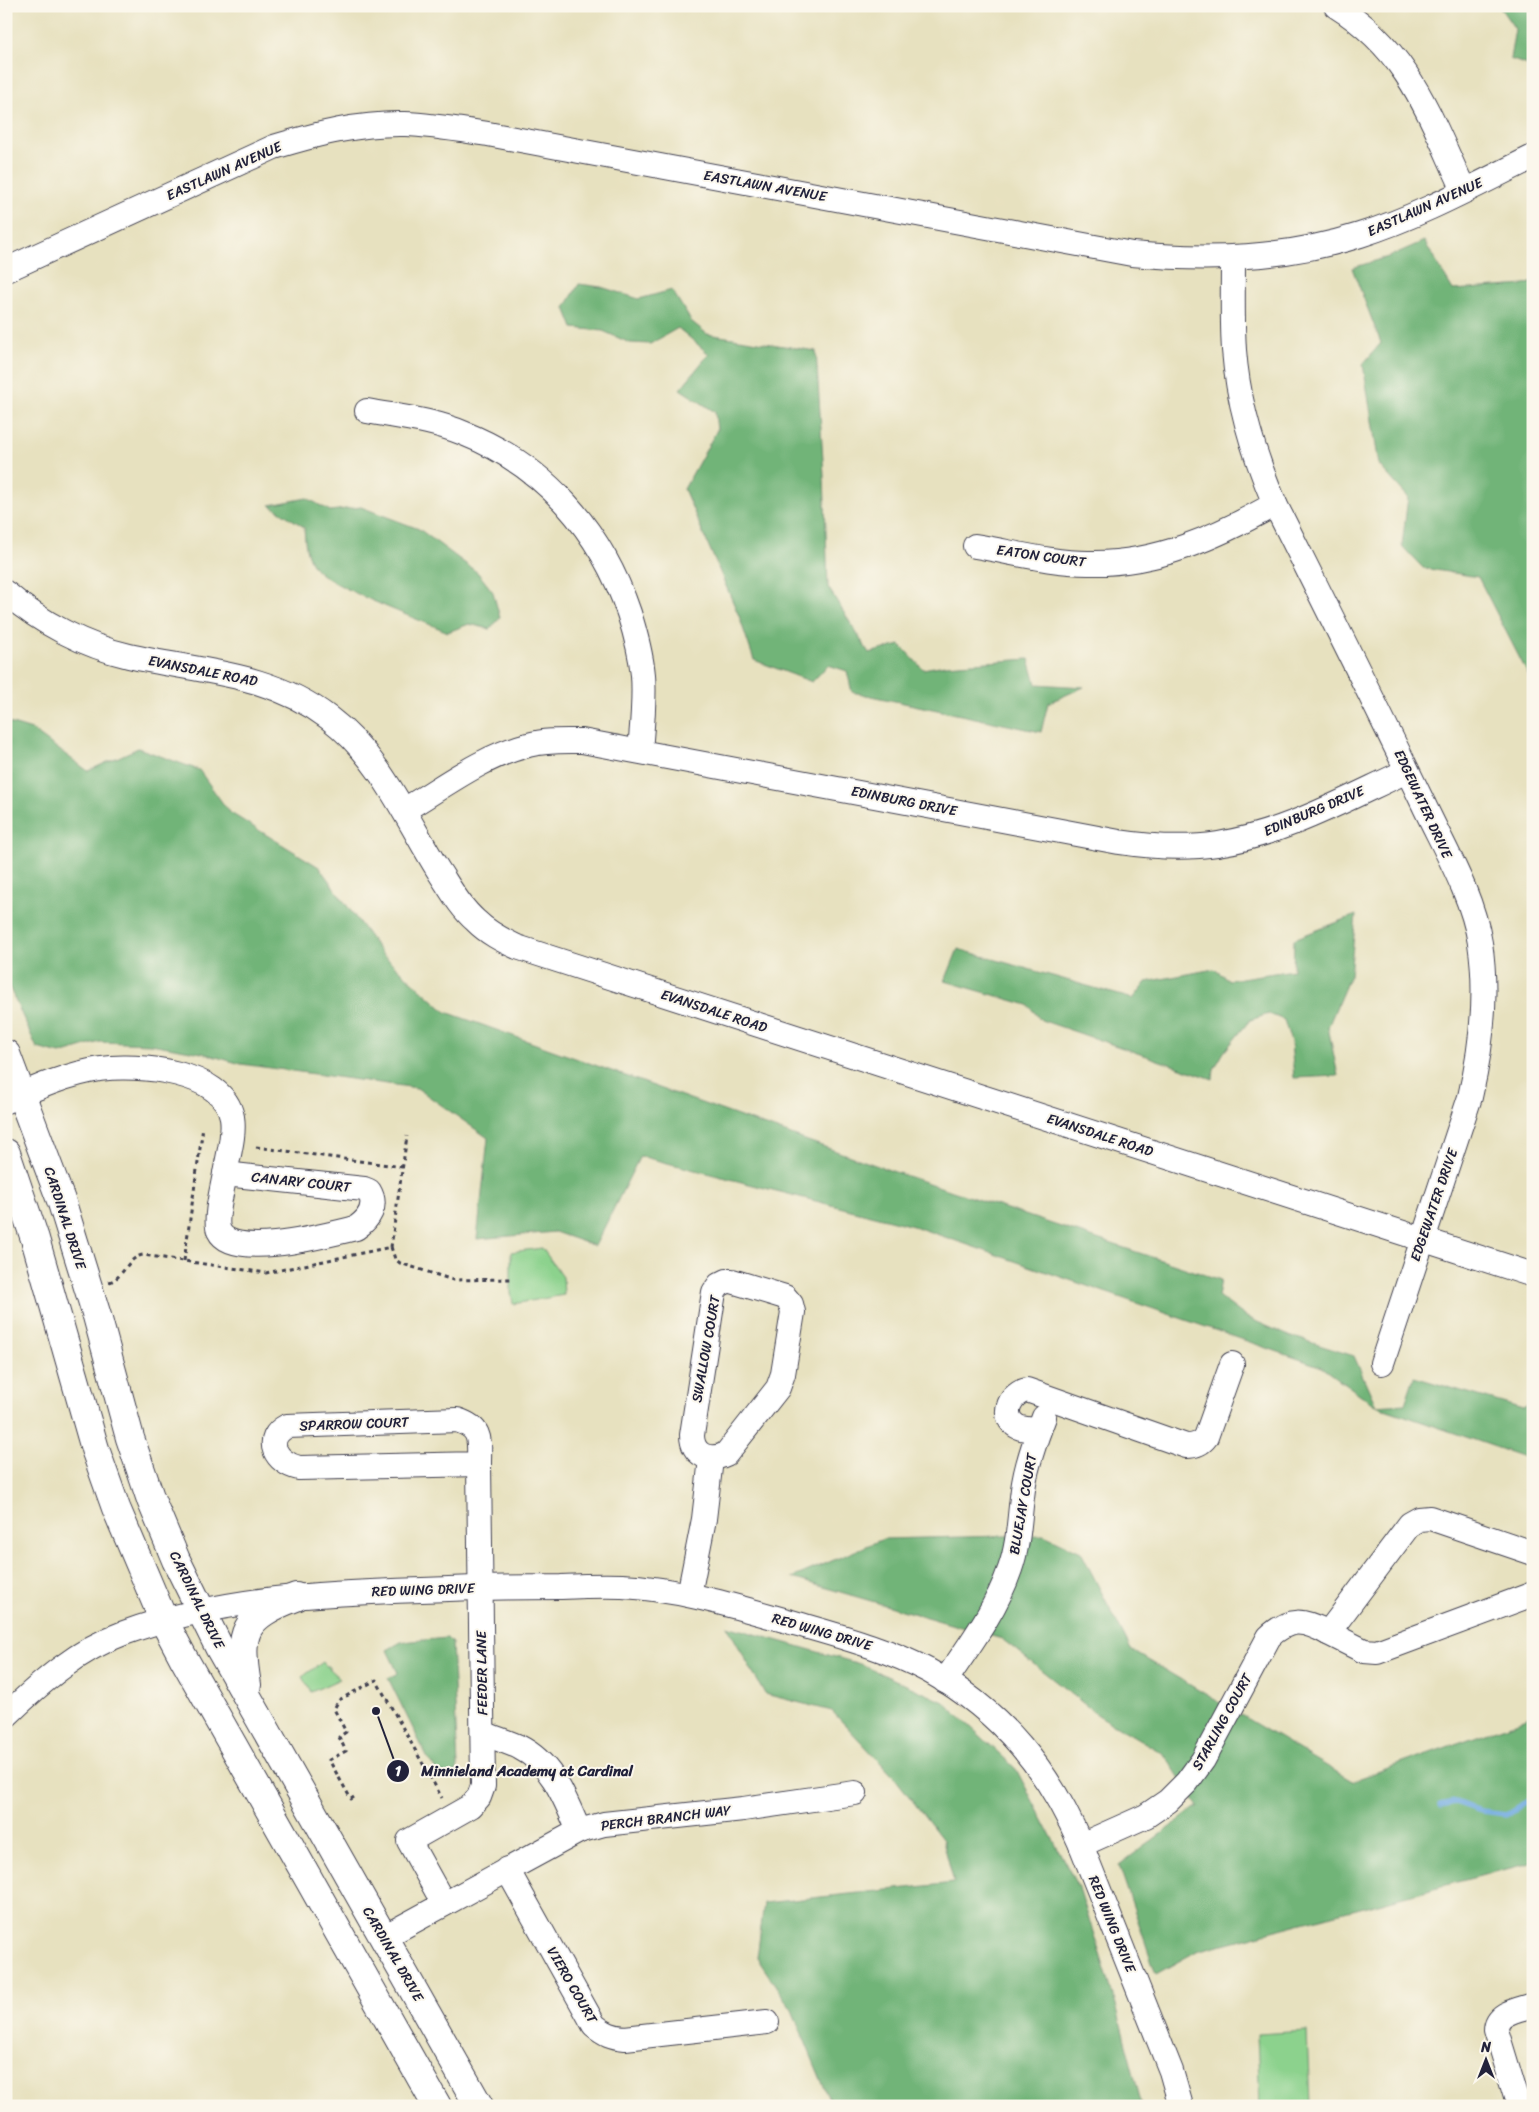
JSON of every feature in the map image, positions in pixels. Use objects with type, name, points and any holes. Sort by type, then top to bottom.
[{"type":"main road","name":"CARDINAL DRIVE","points":[[6,1054],[14,1097],[64,1211],[97,1316],[130,1438],[151,1500],[200,1612],[479,2106]]},
{"type":"main road","points":[[6,1153],[36,1239],[107,1483],[133,1550],[164,1621],[182,1657],[437,2106]]},
{"type":"main road","points":[[249,1699],[242,1655],[245,1635],[253,1622],[261,1614],[296,1597]]},
{"type":"street","points":[[1336,6],[1371,31],[1388,48],[1406,71],[1429,114],[1464,190]]},
{"type":"street","name":"EASTLAWN AVENUE","points":[[6,270],[274,147],[319,133],[366,126],[405,124],[488,134],[1132,254],[1181,258],[1233,258],[1269,255],[1316,247],[1361,235],[1405,218],[1533,157]]},
{"type":"street","name":"EDGEWATER DRIVE","points":[[1233,258],[1234,351],[1239,393],[1246,427],[1259,468],[1466,894],[1480,942],[1483,991],[1481,1044],[1470,1097],[1382,1363]]},
{"type":"street","points":[[367,411],[428,422],[461,432],[492,446],[522,464],[544,481],[568,505],[590,532],[608,563],[633,625],[643,674],[640,751]]},
{"type":"street","name":"EATON COURT","points":[[975,546],[1087,564],[1126,561],[1159,555],[1199,542],[1238,525],[1275,504]]},
{"type":"street","name":"EVANSDALE ROAD","points":[[6,593],[50,624],[76,638],[116,653],[249,678],[274,686],[303,700],[329,718],[349,734],[370,758],[404,810],[459,903],[476,921],[489,931],[517,947],[1533,1275]]},
{"type":"street","name":"EDINBURG DRIVE","points":[[404,810],[502,754],[528,745],[555,741],[582,741],[1119,842],[1179,847],[1217,844],[1254,836],[1291,824],[1407,771]]},
{"type":"street","name":"CANARY COURT","points":[[14,1097],[84,1072],[101,1069],[140,1068],[196,1079],[210,1086],[223,1099],[232,1118],[232,1131],[225,1174],[217,1224],[223,1238],[230,1241],[265,1246],[356,1228],[365,1222],[372,1210],[374,1200],[369,1191],[364,1189],[225,1174]]},
{"type":"street","name":"SWALLOW COURT","points":[[732,1281],[785,1297],[791,1304],[793,1312],[783,1374],[778,1388],[726,1454],[711,1459],[702,1456],[695,1449],[692,1435],[714,1292],[719,1285],[732,1281]]},
{"type":"street","points":[[1039,1430],[1015,1425],[1010,1419],[1009,1410],[1012,1397],[1018,1392],[1027,1390],[1186,1446],[1202,1443],[1206,1437],[1232,1364]]},
{"type":"street","name":"BLUEJAY COURT","points":[[945,1681],[999,1596],[1010,1569],[1018,1540],[1024,1482],[1030,1455],[1050,1399]]},
{"type":"street","name":"SPARROW COURT","points":[[479,1464],[299,1468],[289,1466],[280,1460],[274,1448],[274,1439],[279,1430],[287,1426],[457,1420],[474,1429],[479,1438],[480,1588]]},
{"type":"street","points":[[690,1595],[704,1519],[711,1459]]},
{"type":"street","points":[[1328,1633],[1410,1524],[1419,1519],[1430,1518],[1533,1553]]},
{"type":"street","name":"RED WING DRIVE","points":[[6,1716],[49,1676],[123,1633],[200,1612],[268,1599],[480,1588],[621,1586],[690,1595],[860,1641],[895,1654],[945,1681],[978,1705],[1011,1734],[1044,1774],[1066,1812],[1081,1845],[1171,2071],[1181,2106]]},
{"type":"street","name":"FEEDER LANE","points":[[480,1588],[483,1733],[520,1747],[537,1759],[548,1770],[562,1792],[579,1831]]},
{"type":"street","name":"STARLING COURT","points":[[1081,1845],[1146,1816],[1168,1801],[1187,1782],[1203,1760],[1269,1637],[1278,1628],[1290,1623],[1302,1622],[1312,1625],[1364,1651],[1377,1652],[1387,1650],[1533,1594]]},
{"type":"street","points":[[444,1904],[409,1841],[468,1808],[477,1800],[482,1790],[483,1781],[483,1733]]},
{"type":"street","name":"PERCH BRANCH WAY","points":[[384,1937],[579,1831],[604,1824],[743,1809],[855,1793]]},
{"type":"street","name":"VIERO COURT","points":[[507,1869],[594,2025],[604,2033],[613,2037],[625,2038],[766,2022]]},
{"type":"street","points":[[1520,2106],[1496,2030],[1496,2024],[1501,2016],[1533,2005]]},
{"type":"path","points":[[184,1261],[204,1127]]},
{"type":"path","points":[[256,1147],[403,1167]]},
{"type":"path","points":[[392,1247],[395,1259],[400,1263],[454,1280],[512,1279]]},
{"type":"path","points":[[114,1281],[132,1259],[143,1255]]},
{"type":"path","points":[[354,1797],[350,1799],[329,1760],[346,1750],[339,1736],[346,1732],[334,1708],[339,1700],[376,1680],[439,1793]]},
{"type":"green space","points":[[1499,6],[1533,6],[1533,67],[1510,59],[1515,29]]},
{"type":"green space","points":[[1424,241],[1453,290],[1525,285],[1533,282],[1533,684],[1478,577],[1423,568],[1402,546],[1408,497],[1379,465],[1363,364],[1381,343],[1352,268],[1388,257]]},
{"type":"green space","points":[[579,284],[601,287],[639,299],[672,290],[691,321],[707,334],[816,351],[824,476],[828,587],[869,653],[900,645],[923,669],[945,665],[1029,659],[1036,684],[1084,687],[1048,703],[1041,732],[852,692],[847,671],[828,665],[812,682],[754,660],[739,616],[684,489],[717,430],[715,412],[680,389],[709,354],[678,328],[650,344],[630,343],[603,331],[573,328],[565,308]]},
{"type":"green space","points":[[307,498],[330,511],[361,507],[419,529],[478,573],[493,592],[500,618],[490,629],[469,624],[448,632],[356,593],[322,575],[309,558],[304,527],[270,505]]},
{"type":"green space","points":[[6,722],[32,730],[88,771],[138,748],[199,770],[229,812],[319,867],[382,954],[446,1012],[892,1171],[1221,1280],[1218,1296],[1246,1317],[1287,1335],[1354,1356],[1376,1406],[1322,1367],[913,1226],[640,1156],[595,1246],[555,1232],[477,1239],[488,1138],[417,1088],[241,1064],[202,1053],[151,1044],[100,1042],[60,1054],[37,1048],[6,980]]},
{"type":"green space","points":[[1356,915],[1350,975],[1328,1027],[1338,1076],[1294,1078],[1291,1042],[1284,1020],[1269,1014],[1250,1020],[1224,1052],[1214,1069],[1213,1079],[1041,1020],[1028,1005],[945,981],[958,949],[1133,999],[1146,982],[1214,969],[1229,980],[1293,970],[1294,939]]},
{"type":"green space","points":[[542,1248],[563,1277],[564,1295],[513,1304],[511,1292],[511,1252]]},
{"type":"green space","points":[[1414,1377],[1523,1409],[1533,1403],[1533,1460],[1376,1406],[1405,1404]]},
{"type":"green space","points":[[1044,1535],[1081,1552],[1131,1650],[1352,1781],[1533,1716],[1533,1862],[1197,1951],[1156,1974],[1119,1865],[1198,1806],[1164,1754],[1098,1715],[1002,1639],[792,1578],[883,1539]]},
{"type":"green space","points":[[727,1626],[860,1664],[944,1702],[1016,1769],[1080,1891],[1114,1998],[1142,2106],[832,2106],[792,2010],[757,1958],[764,1903],[954,1883],[943,1840],[894,1777],[832,1711],[765,1694]]},
{"type":"green space","points":[[447,1638],[452,1643],[458,1767],[456,1773],[438,1773],[427,1757],[388,1678],[398,1673],[387,1650],[401,1642]]},
{"type":"green space","points":[[323,1662],[340,1679],[311,1692],[302,1677]]},
{"type":"green space","points":[[1307,2031],[1310,2106],[1260,2106],[1257,2034]]},
{"type":"waterway","points":[[1441,1805],[1455,1802],[1481,1811],[1507,1814],[1533,1798]]},
{"type":"place","name":"Minnieland Academy at Cardinal","points":[[376,1711]]}]
